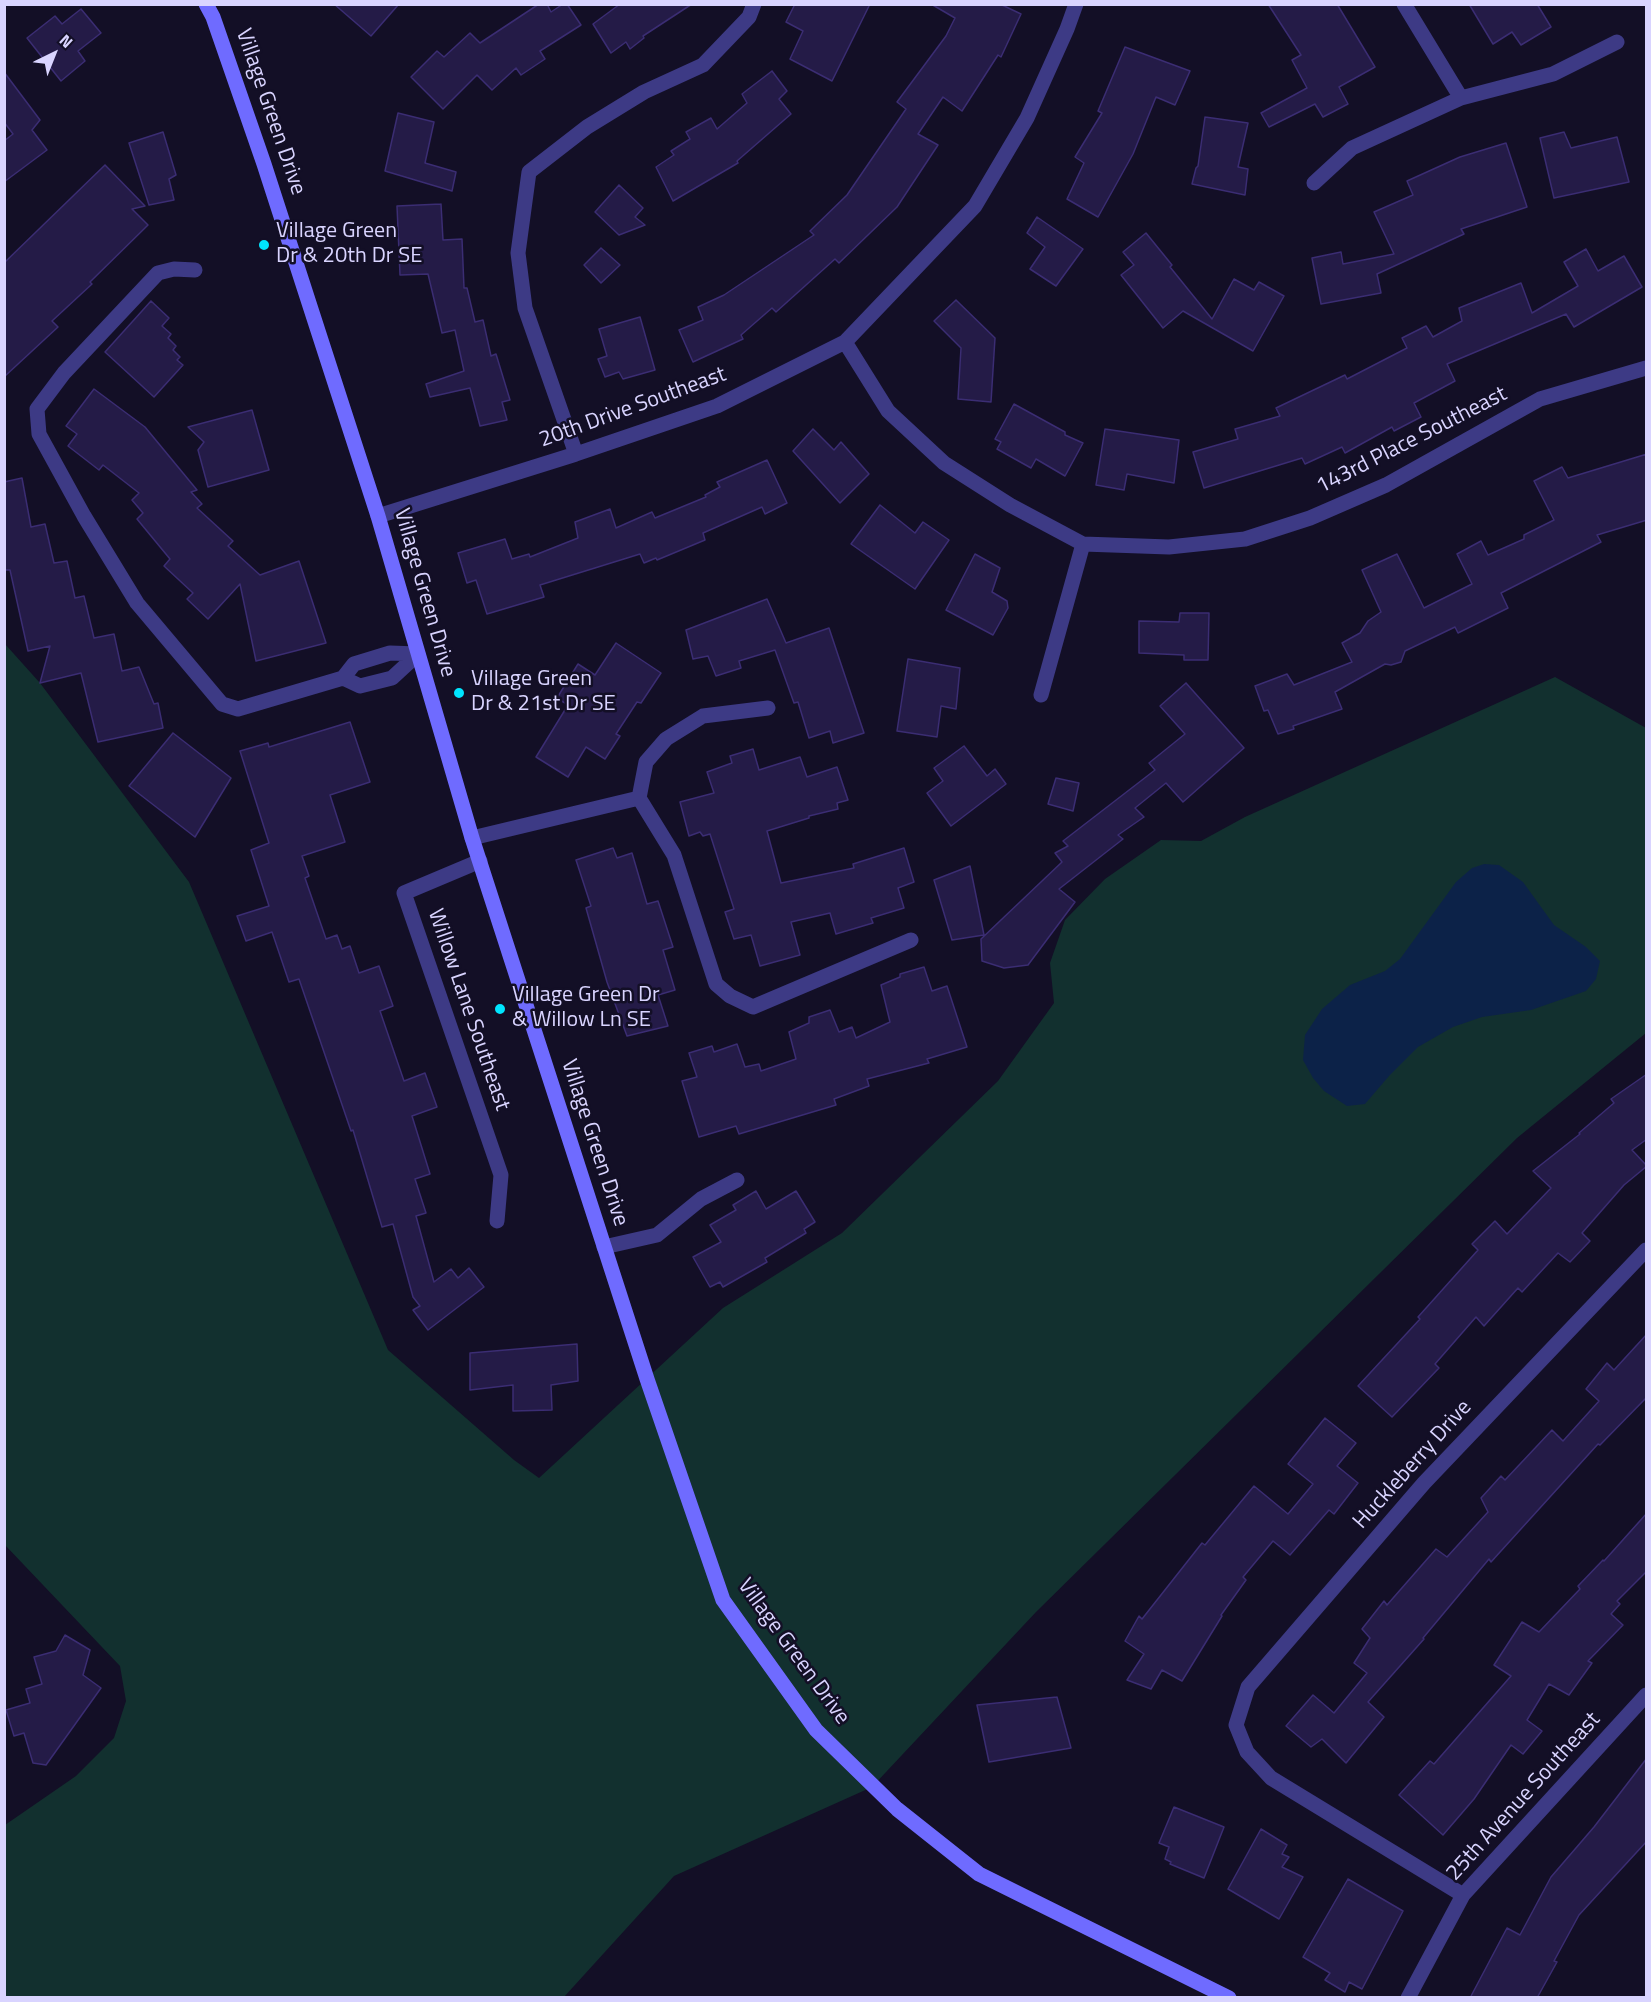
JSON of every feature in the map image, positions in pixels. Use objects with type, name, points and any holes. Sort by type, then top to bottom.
[{"type":"street","name":"Village Green Drive","points":[[206,4],[213,17],[246,108],[378,516],[472,838],[604,1248],[723,1600],[816,1730],[897,1809],[979,1874],[1229,1998]]},
{"type":"street","points":[[576,454],[525,308],[518,253],[529,172],[596,121],[644,92],[703,65],[749,17],[754,4]]},
{"type":"street","name":"20th Drive Southeast","points":[[378,516],[576,454],[717,406],[845,342],[975,206],[1027,118],[1068,29],[1076,4]]},
{"type":"street","points":[[1404,4],[1461,98]]},
{"type":"street","points":[[1314,183],[1352,148],[1461,98],[1553,74],[1617,42]]},
{"type":"street","points":[[195,270],[174,269],[158,273],[64,373],[37,409],[39,434],[84,516],[137,603],[222,704],[238,710],[343,678],[354,664],[390,653],[418,654]]},
{"type":"street","name":"143rd Place Southeast","points":[[845,342],[888,411],[944,463],[1010,505],[1083,544],[1169,547],[1245,539],[1310,518],[1386,485],[1540,399],[1647,369]]},
{"type":"street","points":[[1041,695],[1083,544]]},
{"type":"street","points":[[343,678],[360,686],[392,678],[418,654]]},
{"type":"street","points":[[768,708],[703,716],[666,739],[646,762],[639,798],[674,855],[716,984],[730,996],[753,1007],[911,940]]},
{"type":"street","points":[[472,838],[639,798]]},
{"type":"street","name":"Willow Lane Southeast","points":[[480,861],[404,893],[501,1175],[496,1221]]},
{"type":"street","points":[[604,1248],[657,1234],[701,1199],[737,1180]]},
{"type":"street","name":"Huckleberry Drive","points":[[1463,1895],[1271,1778],[1247,1752],[1236,1725],[1248,1687],[1424,1483],[1647,1250]]},
{"type":"street","name":"25th Avenue Southeast","points":[[1408,1998],[1463,1895],[1647,1695]]},
{"type":"green space","points":[[5,644],[40,683],[189,882],[388,1350],[514,1460],[539,1478],[723,1308],[842,1233],[998,1081],[1054,1003],[1050,963],[1065,920],[1105,879],[1161,840],[1201,841],[1245,817],[1555,677],[1646,728],[1646,1033],[1517,1138],[1036,1612],[872,1787],[674,1876],[564,1997],[5,1997],[5,1825],[76,1776],[114,1738],[126,1701],[120,1666],[5,1545]]},
{"type":"water","points":[[1484,864],[1499,865],[1523,882],[1554,925],[1586,947],[1600,961],[1596,979],[1586,991],[1531,1010],[1482,1017],[1453,1027],[1418,1047],[1365,1104],[1347,1106],[1324,1091],[1313,1078],[1303,1060],[1305,1035],[1322,1009],[1350,985],[1385,971],[1400,959],[1456,882],[1472,868]]},
{"type":"building","points":[[334,4],[399,4],[371,36]]},
{"type":"building","points":[[539,4],[547,4],[551,12],[567,4],[581,25],[540,51],[545,59],[521,75],[516,68],[492,90],[477,75],[443,109],[411,77],[437,51],[444,57],[470,33],[480,43]]},
{"type":"building","points":[[620,4],[692,4],[643,36],[644,38],[630,49],[626,42],[611,53],[593,24]]},
{"type":"building","points":[[795,4],[870,4],[832,81],[790,59],[803,31],[786,22]]},
{"type":"building","points":[[931,4],[1000,4],[1021,14],[1001,57],[998,55],[962,111],[943,97],[918,134],[938,145],[897,207],[839,263],[835,259],[776,312],[772,308],[741,335],[743,339],[693,362],[679,330],[703,320],[698,307],[724,295],[814,235],[810,231],[847,195],[906,109],[897,102],[946,36],[955,18]]},
{"type":"building","points":[[1268,4],[1337,4],[1375,67],[1339,87],[1348,104],[1323,117],[1315,104],[1269,127],[1261,113],[1307,88],[1292,60],[1301,55]]},
{"type":"building","points":[[1469,4],[1537,4],[1551,27],[1521,45],[1512,32],[1493,44]]},
{"type":"building","points":[[81,9],[101,33],[78,51],[85,61],[61,81],[27,38],[55,16],[62,24]]},
{"type":"building","points":[[1125,47],[1190,71],[1175,105],[1156,97],[1133,154],[1098,217],[1067,199],[1084,163],[1075,157],[1102,113],[1098,111]]},
{"type":"building","points":[[772,71],[787,91],[779,99],[791,114],[737,161],[738,163],[673,201],[656,167],[674,155],[671,151],[690,139],[686,132],[711,118],[717,129],[747,103],[742,94]]},
{"type":"building","points":[[4,72],[40,120],[32,130],[47,150],[4,182],[4,141],[13,134],[4,122]]},
{"type":"building","points":[[398,113],[434,122],[425,163],[456,172],[452,191],[385,171]]},
{"type":"building","points":[[1205,117],[1248,123],[1238,167],[1248,169],[1245,195],[1192,184],[1198,166]]},
{"type":"building","points":[[163,132],[176,175],[169,179],[174,200],[149,205],[129,143]]},
{"type":"building","points":[[1564,132],[1571,148],[1617,137],[1629,182],[1554,198],[1540,138]]},
{"type":"building","points":[[1506,143],[1527,207],[1461,229],[1464,234],[1377,274],[1381,293],[1321,304],[1312,258],[1341,252],[1343,264],[1394,254],[1374,212],[1413,195],[1407,181],[1460,157]]},
{"type":"building","points":[[105,165],[145,206],[132,209],[148,225],[90,282],[92,284],[52,321],[58,327],[4,377],[4,263]]},
{"type":"building","points":[[619,185],[643,208],[635,217],[645,225],[619,235],[595,212]]},
{"type":"building","points":[[441,204],[443,240],[462,239],[464,288],[467,288],[475,322],[483,320],[491,356],[496,354],[510,400],[502,402],[507,420],[480,426],[470,388],[430,397],[426,384],[464,371],[455,330],[442,333],[428,274],[400,275],[397,206]]},
{"type":"building","points":[[1037,217],[1083,249],[1056,286],[1030,269],[1045,247],[1027,233]]},
{"type":"building","points":[[1146,233],[1212,319],[1234,279],[1254,290],[1259,282],[1284,296],[1253,351],[1183,311],[1163,328],[1121,275],[1134,265],[1123,252]]},
{"type":"building","points":[[601,248],[620,265],[601,283],[584,265]]},
{"type":"building","points":[[1586,249],[1598,271],[1624,256],[1642,287],[1574,327],[1566,314],[1447,364],[1455,381],[1414,403],[1421,417],[1394,431],[1392,427],[1345,453],[1342,447],[1305,464],[1302,458],[1204,488],[1193,452],[1238,439],[1235,429],[1280,416],[1276,408],[1345,375],[1347,379],[1407,348],[1402,338],[1426,326],[1433,337],[1462,321],[1459,308],[1521,283],[1532,313],[1578,286],[1564,262]]},
{"type":"building","points":[[956,300],[995,338],[991,402],[958,399],[961,348],[934,321]]},
{"type":"building","points":[[151,301],[169,318],[162,326],[171,334],[168,338],[176,346],[173,350],[180,357],[177,360],[183,365],[154,397],[105,352]]},
{"type":"building","points":[[640,317],[655,370],[623,379],[619,372],[605,377],[598,359],[607,356],[599,329]]},
{"type":"building","points":[[94,389],[145,427],[197,490],[191,492],[202,504],[197,508],[233,541],[228,546],[260,575],[299,561],[326,643],[256,661],[240,584],[208,619],[187,599],[193,593],[164,566],[170,559],[137,519],[143,513],[132,500],[139,493],[103,465],[99,470],[68,446],[77,434],[66,426]]},
{"type":"building","points":[[1014,404],[1065,432],[1065,435],[1083,443],[1065,476],[1036,459],[1031,468],[997,449],[1001,442],[995,439]]},
{"type":"building","points":[[252,410],[269,470],[208,487],[198,450],[204,442],[188,427]]},
{"type":"building","points":[[813,429],[834,450],[841,442],[869,474],[840,503],[793,451]]},
{"type":"building","points":[[1105,429],[1179,440],[1174,483],[1127,474],[1124,490],[1096,485]]},
{"type":"building","points":[[1647,454],[1647,520],[1597,535],[1601,542],[1501,593],[1508,608],[1458,633],[1455,627],[1405,651],[1401,662],[1385,664],[1335,692],[1342,709],[1293,726],[1294,729],[1278,734],[1268,710],[1264,711],[1255,686],[1287,674],[1294,685],[1352,662],[1342,643],[1360,633],[1368,621],[1381,612],[1362,570],[1397,554],[1424,608],[1472,584],[1457,554],[1481,541],[1488,555],[1524,539],[1524,535],[1554,520],[1534,481],[1562,467],[1568,478]]},
{"type":"building","points":[[767,460],[787,503],[765,514],[762,507],[703,533],[705,540],[657,560],[656,558],[644,563],[640,554],[540,585],[544,597],[487,614],[476,580],[467,583],[458,553],[505,539],[512,559],[529,554],[530,557],[578,538],[575,522],[610,509],[616,528],[652,512],[655,518],[706,497],[705,495],[720,487],[717,482]]},
{"type":"building","points":[[22,478],[31,527],[45,524],[54,563],[67,561],[75,598],[84,596],[94,638],[114,634],[122,671],[139,667],[154,704],[158,703],[163,728],[98,742],[81,673],[40,683],[50,646],[28,651],[10,570],[4,570],[4,482]]},
{"type":"building","points":[[880,505],[915,533],[923,522],[949,540],[915,589],[851,544]]},
{"type":"building","points":[[975,554],[1000,568],[992,592],[1007,601],[1008,608],[993,635],[946,610]]},
{"type":"building","points":[[767,599],[786,643],[829,628],[864,733],[833,743],[830,731],[809,738],[798,702],[794,703],[775,650],[739,661],[741,668],[716,676],[708,656],[693,659],[686,630]]},
{"type":"building","points":[[1180,613],[1209,613],[1208,660],[1184,660],[1184,655],[1139,653],[1139,621],[1179,622]]},
{"type":"building","points":[[616,643],[661,673],[641,703],[637,702],[616,734],[620,736],[605,759],[586,747],[568,777],[536,757],[568,705],[557,698],[578,664],[595,675]]},
{"type":"building","points":[[908,659],[960,668],[956,709],[941,706],[937,737],[897,731]]},
{"type":"building","points":[[1186,683],[1244,748],[1183,802],[1166,783],[1135,808],[1144,817],[1118,835],[1123,839],[1059,889],[1075,902],[1028,965],[1004,968],[982,961],[981,939],[1062,862],[1055,853],[1068,846],[1063,841],[1155,770],[1149,763],[1185,734],[1160,706]]},
{"type":"building","points":[[350,722],[370,782],[330,795],[345,842],[302,856],[309,876],[305,878],[326,939],[337,935],[342,949],[350,946],[359,973],[379,966],[393,1006],[380,1011],[404,1081],[425,1073],[437,1107],[412,1116],[430,1174],[415,1179],[426,1213],[416,1216],[434,1282],[451,1269],[458,1278],[469,1268],[484,1287],[428,1330],[413,1310],[420,1306],[413,1297],[393,1224],[382,1227],[353,1130],[351,1131],[299,979],[289,982],[272,932],[246,941],[237,916],[269,906],[251,850],[269,843],[240,751],[268,743],[269,747]]},
{"type":"building","points":[[173,733],[231,778],[195,837],[129,786]]},
{"type":"building","points":[[964,746],[987,776],[995,769],[1006,784],[951,826],[927,793],[943,781],[934,768]]},
{"type":"building","points":[[753,749],[759,770],[800,757],[807,777],[837,767],[848,800],[837,803],[838,809],[809,816],[809,818],[767,831],[781,883],[854,868],[853,864],[904,848],[914,882],[898,888],[904,908],[871,918],[873,923],[836,934],[830,913],[791,922],[800,955],[760,966],[751,935],[734,939],[725,912],[734,909],[710,834],[703,836],[700,832],[689,836],[680,802],[714,793],[707,772],[732,763],[730,756]]},
{"type":"building","points":[[1056,778],[1079,783],[1073,811],[1048,804]]},
{"type":"building","points":[[613,848],[617,858],[632,853],[647,904],[658,901],[673,947],[663,950],[675,990],[658,995],[668,1026],[627,1036],[607,982],[586,908],[591,906],[576,860]]},
{"type":"building","points":[[970,866],[984,935],[952,940],[934,880]]},
{"type":"building","points":[[924,967],[932,991],[947,986],[967,1047],[927,1059],[929,1063],[867,1079],[869,1086],[834,1099],[836,1105],[739,1134],[736,1126],[699,1137],[682,1081],[697,1077],[689,1053],[712,1046],[714,1052],[737,1044],[745,1067],[759,1064],[761,1071],[796,1059],[789,1032],[809,1023],[809,1017],[830,1010],[839,1032],[852,1027],[856,1038],[890,1022],[881,985],[900,977],[900,974]]},
{"type":"building","points":[[1647,1074],[1647,1139],[1632,1150],[1647,1166],[1624,1185],[1582,1233],[1590,1241],[1570,1262],[1558,1253],[1522,1292],[1518,1288],[1484,1326],[1476,1317],[1435,1364],[1439,1368],[1392,1417],[1358,1386],[1420,1319],[1418,1317],[1478,1250],[1472,1244],[1495,1221],[1507,1234],[1551,1188],[1533,1171],[1580,1134],[1614,1103],[1611,1099]]},
{"type":"building","points":[[756,1191],[766,1209],[796,1191],[815,1222],[804,1229],[806,1233],[765,1258],[767,1262],[723,1287],[720,1282],[710,1287],[693,1257],[721,1242],[710,1225],[736,1210],[733,1205]]},
{"type":"building","points":[[1647,1334],[1647,1397],[1600,1445],[1598,1444],[1491,1562],[1489,1559],[1424,1639],[1368,1702],[1384,1717],[1346,1763],[1322,1739],[1311,1747],[1286,1726],[1313,1695],[1334,1713],[1367,1673],[1354,1663],[1370,1638],[1362,1629],[1384,1601],[1387,1605],[1436,1549],[1447,1557],[1488,1512],[1481,1498],[1501,1476],[1505,1480],[1552,1430],[1563,1441],[1599,1401],[1586,1389],[1607,1363],[1614,1370]]},
{"type":"building","points":[[577,1344],[578,1381],[551,1385],[552,1410],[513,1411],[513,1385],[470,1390],[470,1353]]},
{"type":"building","points":[[1325,1418],[1356,1443],[1337,1466],[1358,1483],[1334,1514],[1329,1510],[1290,1555],[1273,1541],[1243,1577],[1246,1580],[1221,1615],[1182,1681],[1162,1670],[1151,1689],[1127,1680],[1144,1654],[1125,1641],[1139,1616],[1142,1619],[1202,1543],[1205,1545],[1254,1486],[1288,1514],[1313,1484],[1288,1464]]},
{"type":"building","points":[[1647,1513],[1647,1571],[1617,1601],[1620,1604],[1611,1614],[1623,1625],[1588,1661],[1592,1663],[1569,1695],[1549,1684],[1527,1720],[1542,1731],[1523,1754],[1511,1745],[1474,1799],[1443,1835],[1399,1795],[1430,1761],[1434,1764],[1511,1676],[1494,1665],[1522,1622],[1539,1632],[1580,1589],[1578,1586]]},
{"type":"building","points":[[65,1635],[90,1650],[83,1675],[101,1688],[46,1765],[33,1763],[24,1733],[14,1736],[6,1710],[30,1703],[26,1689],[42,1684],[34,1657],[56,1651]]},
{"type":"building","points":[[1057,1697],[1071,1748],[989,1762],[977,1705]]},
{"type":"building","points":[[1647,1758],[1647,1841],[1579,1915],[1537,1998],[1470,1998],[1507,1928],[1520,1935],[1551,1877],[1594,1827]]},
{"type":"building","points":[[1174,1807],[1224,1827],[1204,1878],[1170,1864],[1171,1862],[1165,1859],[1169,1847],[1159,1843]]},
{"type":"building","points":[[1261,1829],[1287,1845],[1282,1854],[1289,1857],[1282,1867],[1303,1877],[1279,1919],[1228,1889]]},
{"type":"building","points":[[1348,1879],[1403,1911],[1362,1989],[1349,1982],[1345,1992],[1325,1980],[1330,1973],[1303,1957]]},
{"type":"place","name":"Village Green Dr & 20th Dr SE","points":[[264,245]]},
{"type":"place","name":"Village Green Dr & 21st Dr SE","points":[[459,693]]},
{"type":"place","name":"Village Green Dr & Willow Ln SE","points":[[500,1009]]}]
